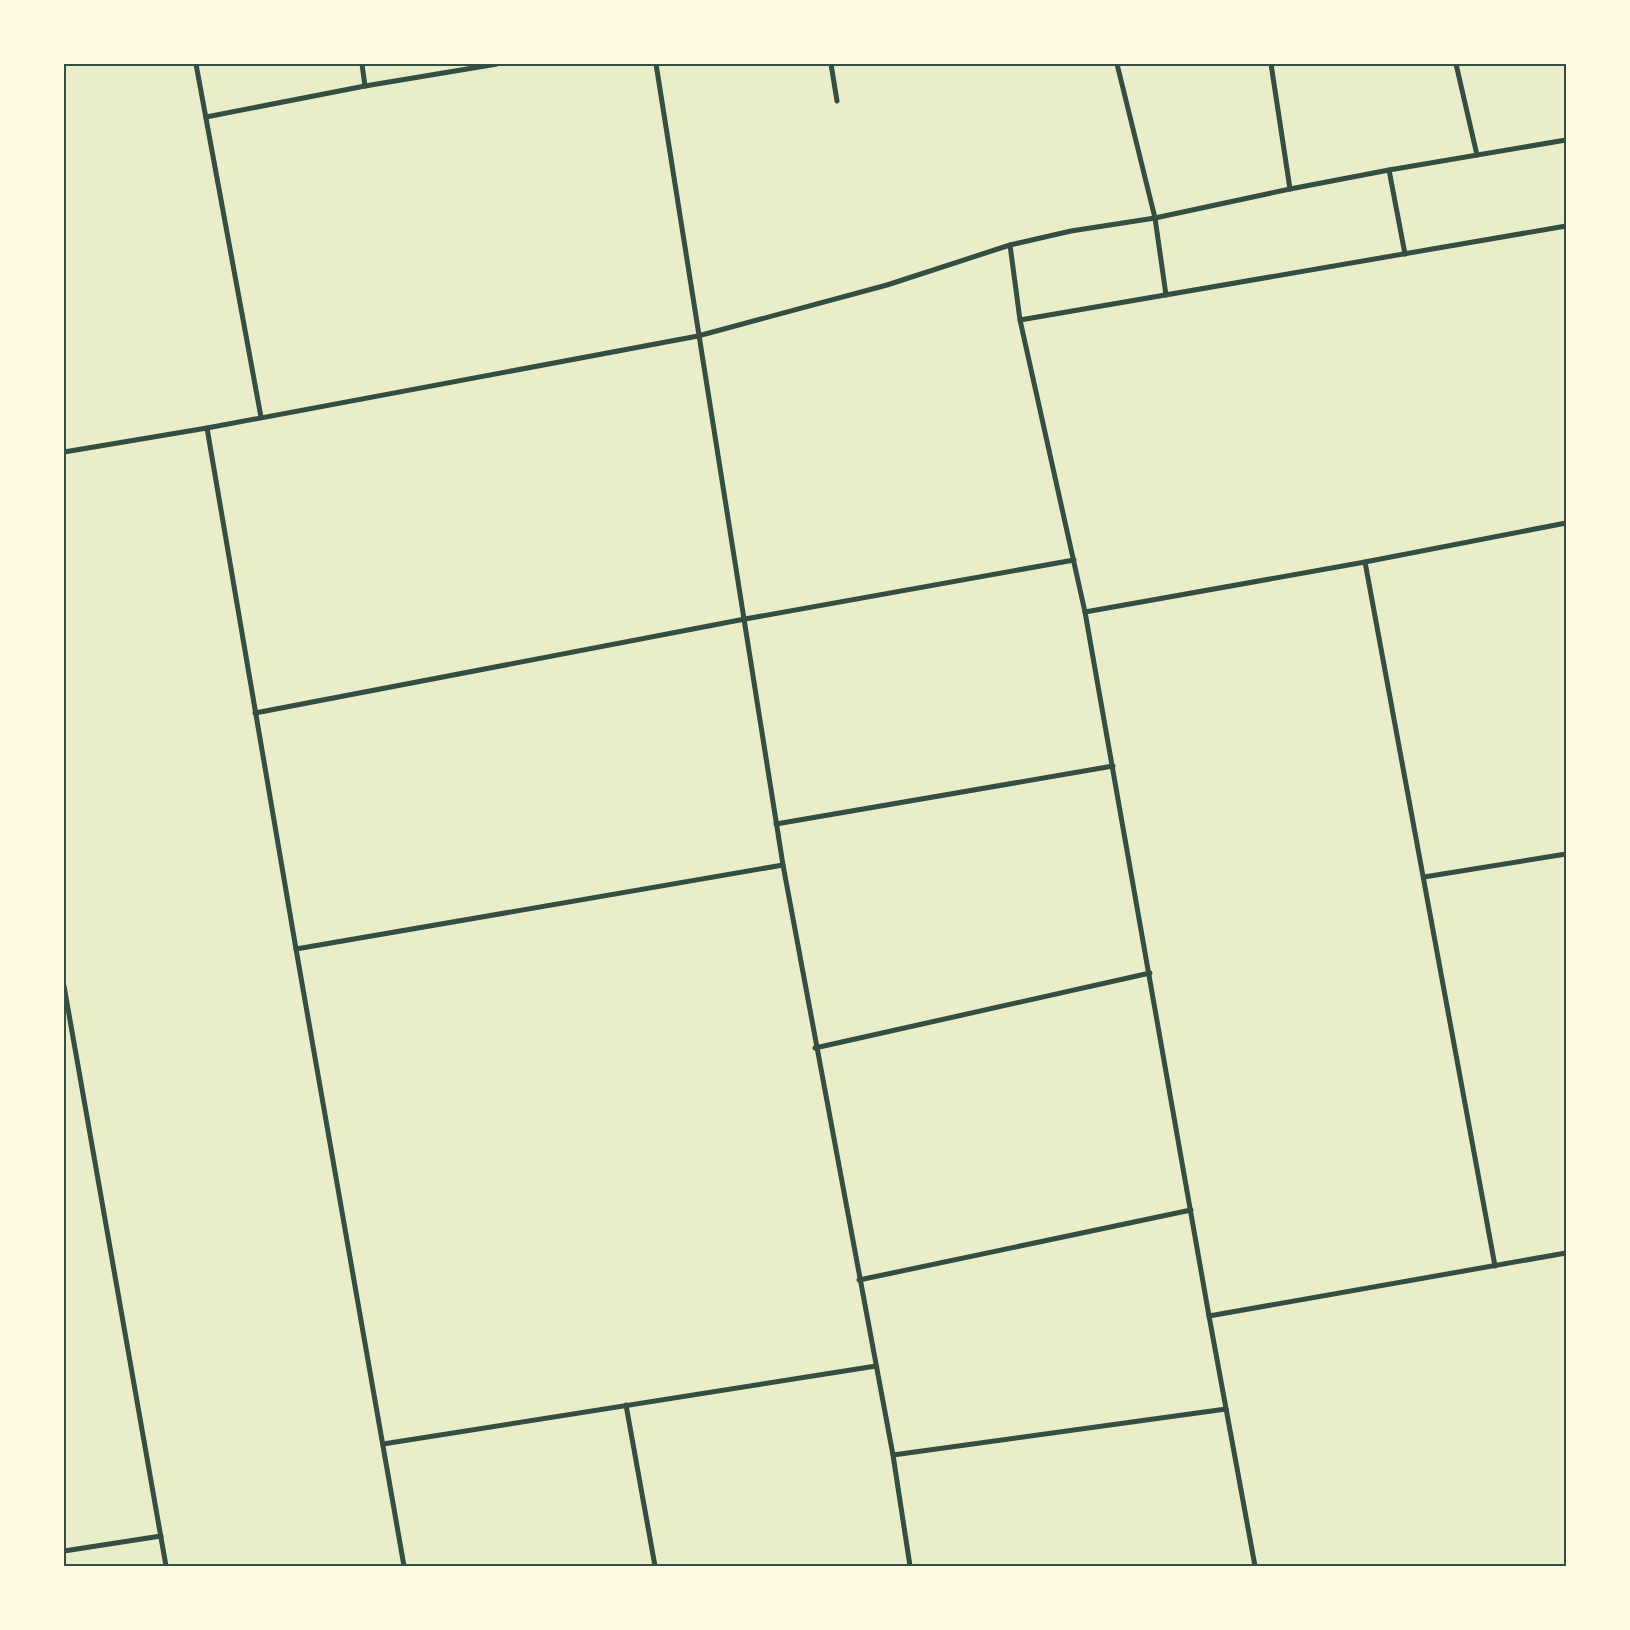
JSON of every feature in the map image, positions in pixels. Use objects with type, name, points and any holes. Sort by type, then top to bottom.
[{"type":"street","points":[[196,64],[261,417]]},
{"type":"street","points":[[362,64],[366,86]]},
{"type":"street","points":[[206,117],[366,86],[498,64]]},
{"type":"street","points":[[656,64],[776,824],[859,1280],[893,1455],[910,1566]]},
{"type":"street","points":[[831,64],[837,101]]},
{"type":"street","points":[[1117,64],[1156,218],[1166,295]]},
{"type":"street","points":[[1271,64],[1290,189]]},
{"type":"street","points":[[1456,64],[1477,155]]},
{"type":"street","points":[[64,452],[207,428],[698,336],[887,286],[1010,246],[1071,231],[1156,218],[1389,170],[1566,140]]},
{"type":"street","points":[[1389,170],[1405,254]]},
{"type":"street","points":[[1020,320],[1566,226]]},
{"type":"street","points":[[1010,246],[1020,320],[1085,612],[1150,972],[1209,1316],[1256,1566]]},
{"type":"street","points":[[207,428],[404,1566]]},
{"type":"street","points":[[1085,612],[1365,562],[1566,523]]},
{"type":"street","points":[[255,713],[745,619],[1074,560]]},
{"type":"street","points":[[1365,562],[1496,1266]]},
{"type":"street","points":[[776,824],[1113,766]]},
{"type":"street","points":[[1424,877],[1566,854]]},
{"type":"street","points":[[296,949],[783,865]]},
{"type":"street","points":[[816,1048],[1150,972]]},
{"type":"street","points":[[64,986],[166,1566]]},
{"type":"street","points":[[859,1280],[1191,1210]]},
{"type":"street","points":[[1209,1316],[1566,1253]]},
{"type":"street","points":[[383,1444],[876,1366]]},
{"type":"street","points":[[626,1405],[655,1566]]},
{"type":"street","points":[[893,1455],[1226,1409]]},
{"type":"street","points":[[64,1551],[161,1536]]}]
